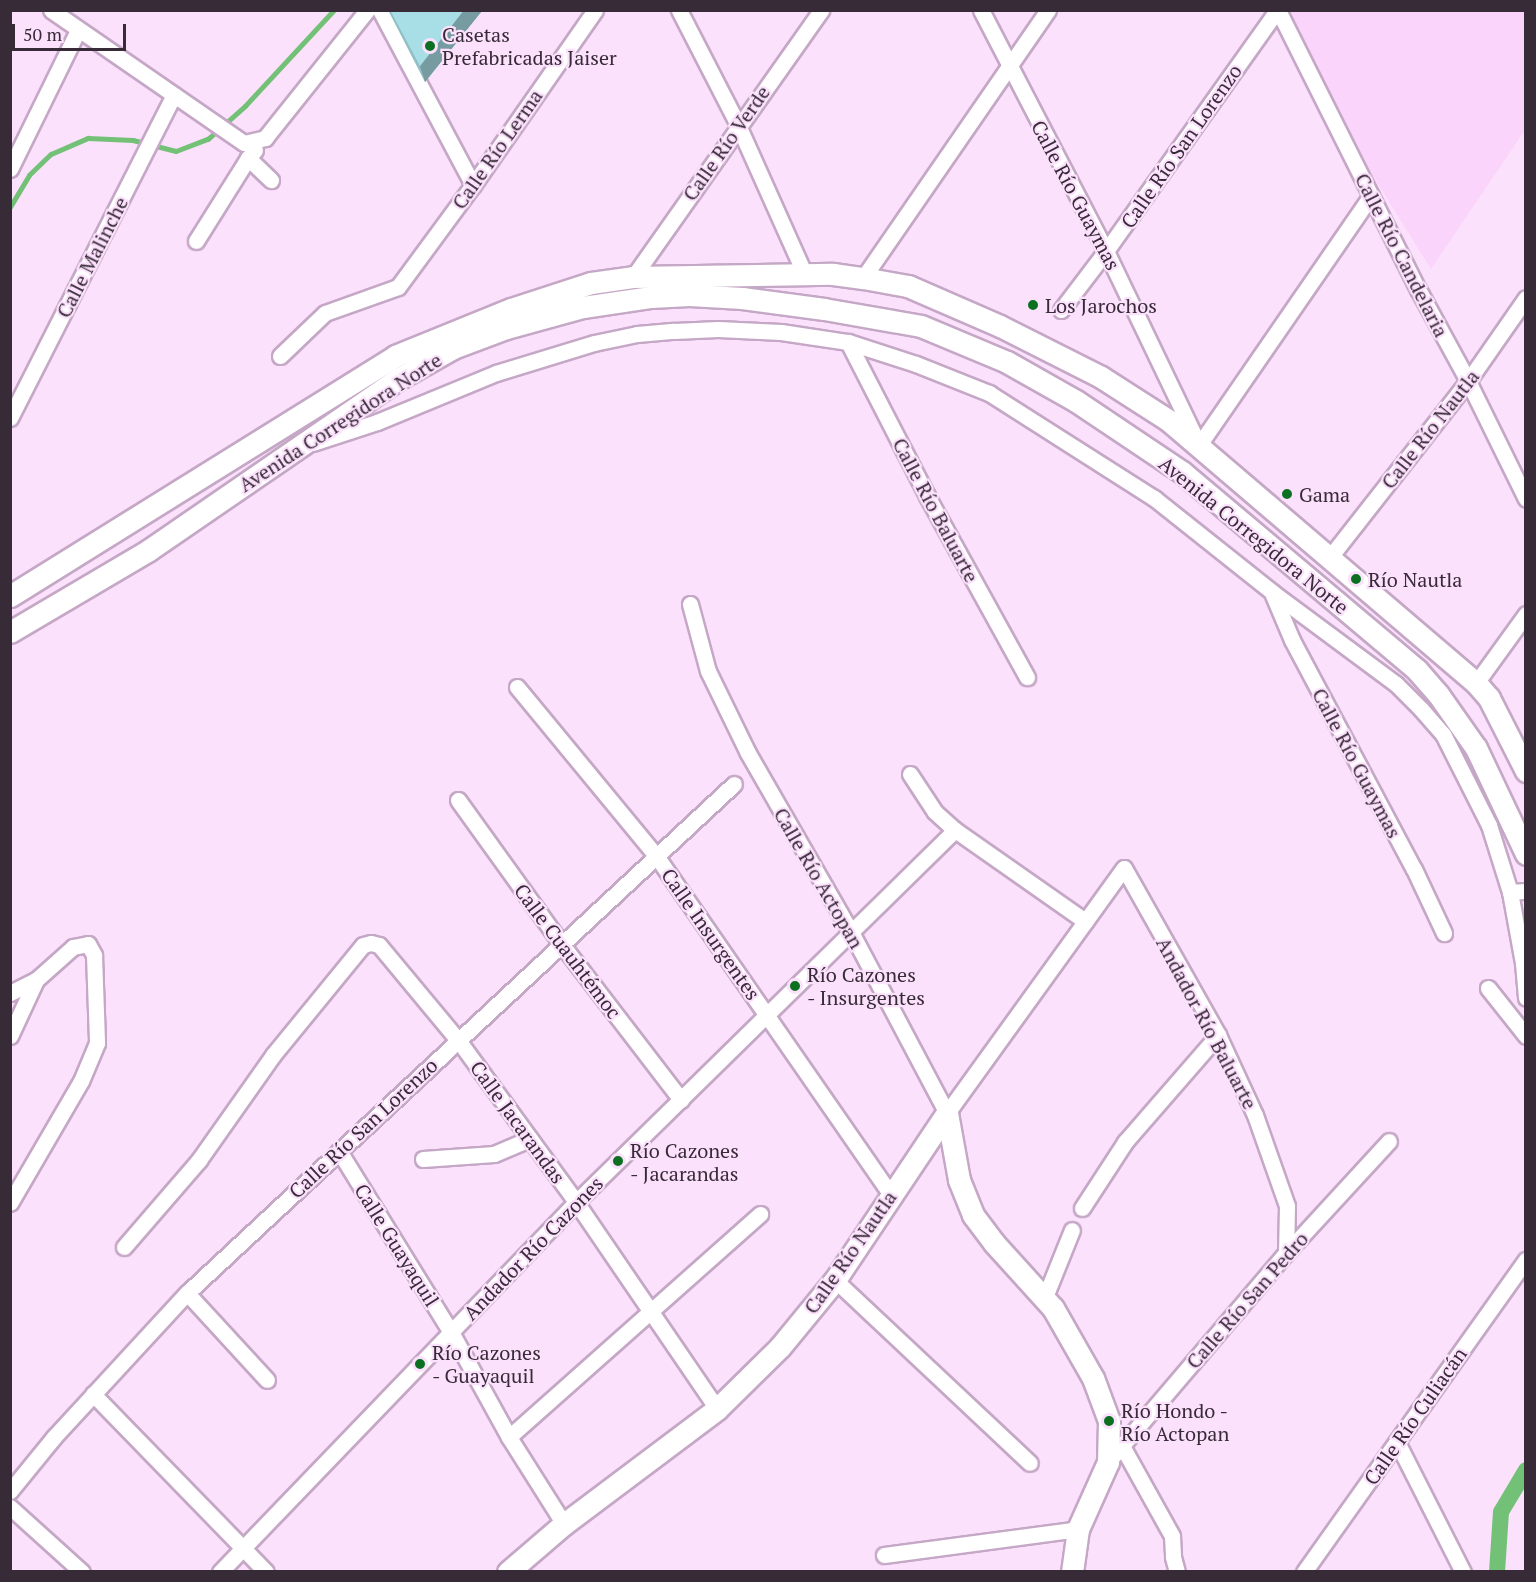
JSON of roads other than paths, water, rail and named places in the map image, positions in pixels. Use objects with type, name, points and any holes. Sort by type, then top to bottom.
[{"type":"main road","name":"Avenida Corregidora Norte","points":[[10,596],[395,356],[511,309],[591,283],[633,277],[805,274],[863,278],[908,286],[1015,333],[1101,377],[1168,420],[1476,683],[1489,698],[1526,771]]},
{"type":"main road","name":"Avenida Corregidora Norte","points":[[10,632],[149,550],[398,379],[453,348],[506,328],[583,307],[651,297],[689,295],[742,298],[876,317],[921,326],[968,344],[1025,372],[1076,401],[1182,472],[1417,670],[1438,694],[1476,748],[1526,854]]},
{"type":"main road","name":"Calle Río Nautla","points":[[508,1572],[564,1524],[717,1409],[780,1347],[835,1280],[890,1194],[947,1113]]},
{"type":"main road","name":"Calle Río Actopan","points":[[947,1113],[960,1180],[973,1215],[994,1243],[1045,1297],[1093,1378],[1109,1421],[1108,1462]]},
{"type":"main road","points":[[1072,1572],[1078,1529],[1108,1462]]},
{"type":"street","points":[[51,10],[244,143],[265,138]]},
{"type":"street","points":[[196,241],[248,158],[368,10]]},
{"type":"street","points":[[380,10],[473,185]]},
{"type":"street","name":"Calle Río Lerma","points":[[280,356],[325,313],[398,286],[473,185],[595,10]]},
{"type":"street","points":[[679,10],[738,125],[805,274]]},
{"type":"street","name":"Calle Río Verde","points":[[633,277],[821,10]]},
{"type":"street","name":"Calle Río Guaymas","points":[[981,10],[1106,252],[1199,445]]},
{"type":"street","points":[[863,278],[1048,10]]},
{"type":"street","name":"Calle Río Candelaria","points":[[1277,10],[1468,381],[1526,499]]},
{"type":"street","name":"Calle Río San Lorenzo","points":[[1061,310],[1106,252],[1277,10]]},
{"type":"street","points":[[10,169],[78,30]]},
{"type":"street","name":"Calle Malinche","points":[[10,418],[174,95]]},
{"type":"street","points":[[248,158],[271,180]]},
{"type":"street","points":[[1199,445],[1371,196]]},
{"type":"street","name":"Calle Río Nautla","points":[[1330,557],[1468,381],[1526,297]]},
{"type":"street","points":[[299,447],[377,422],[496,373],[594,343],[637,334],[718,329],[782,332],[848,342],[916,364],[1009,404],[1154,498],[1272,592],[1396,684],[1443,734],[1489,825],[1518,892],[1526,998]]},
{"type":"street","name":"Calle Río Baluarte","points":[[848,342],[927,496],[1027,677]]},
{"type":"street","name":"Calle Río Guaymas","points":[[1272,592],[1292,640],[1414,869],[1444,933]]},
{"type":"street","name":"Calle Río Actopan","points":[[690,604],[708,671],[748,753],[851,932],[947,1113]]},
{"type":"street","points":[[1476,683],[1526,615]]},
{"type":"street","name":"Calle Insurgentes","points":[[517,687],[657,857],[890,1194]]},
{"type":"street","points":[[910,774],[935,812],[955,830],[1084,921]]},
{"type":"street","name":"Calle Río San Lorenzo","points":[[10,1491],[93,1394],[187,1293],[458,1040],[563,946],[734,784]]},
{"type":"street","name":"Calle Cuauhtémoc","points":[[458,800],[563,946],[681,1100]]},
{"type":"street","points":[[1489,825],[1504,806]]},
{"type":"street","name":"Andador Río Cazones","points":[[220,1572],[576,1202],[955,830]]},
{"type":"street","name":"Calle Río Nautla","points":[[947,1113],[1124,868]]},
{"type":"street","name":"Andador Río Baluarte","points":[[1124,868],[1218,1035],[1255,1115],[1287,1206],[1286,1253]]},
{"type":"street","points":[[10,993],[36,980],[73,947],[88,944],[94,955],[97,1043],[81,1081],[10,1203]]},
{"type":"street","name":"Calle Jacarandas","points":[[124,1247],[199,1160],[273,1055],[363,945],[379,945],[458,1040],[530,1138],[717,1409]]},
{"type":"street","points":[[10,1036],[36,980]]},
{"type":"street","points":[[1488,988],[1526,1036]]},
{"type":"street","points":[[1082,1208],[1125,1142],[1218,1035]]},
{"type":"street","points":[[423,1160],[494,1154],[530,1138]]},
{"type":"street","name":"Calle Río San Pedro","points":[[1108,1462],[1286,1253],[1389,1142]]},
{"type":"street","name":"Calle Guayaquil","points":[[339,1151],[451,1332],[510,1437],[564,1524]]},
{"type":"street","points":[[510,1437],[652,1314],[760,1214]]},
{"type":"street","points":[[1045,1297],[1072,1230]]},
{"type":"street","name":"Calle Río Culiacán","points":[[1304,1572],[1526,1260]]},
{"type":"street","points":[[835,1280],[1030,1463]]},
{"type":"street","points":[[187,1293],[267,1380]]},
{"type":"street","points":[[93,1394],[266,1572]]},
{"type":"street","points":[[1397,1442],[1463,1572]]},
{"type":"street","points":[[1122,1446],[1172,1536],[1173,1557],[1177,1572]]},
{"type":"street","points":[[10,1507],[82,1572]]},
{"type":"street","points":[[884,1555],[1078,1529]]},
{"type":"waterway","points":[[10,207],[29,175],[51,154],[88,138],[133,140],[176,151],[208,139],[245,106],[334,10]]},
{"type":"waterway","points":[[1497,1572],[1501,1512],[1526,1470]]},
{"type":"place","name":"Casetas Prefabricadas Jaiser","points":[[430,46]]},
{"type":"place","name":"Los Jarochos","points":[[1033,305]]},
{"type":"place","name":"Gama","points":[[1287,494]]},
{"type":"place","name":"Río Nautla","points":[[1356,579]]},
{"type":"place","name":"Río Cazones - Insurgentes","points":[[795,986]]},
{"type":"place","name":"Río Cazones - Jacarandas","points":[[618,1161]]},
{"type":"place","name":"Río Cazones - Guayaquil","points":[[420,1364]]},
{"type":"place","name":"Río Hondo - Río Actopan","points":[[1109,1421]]}]
